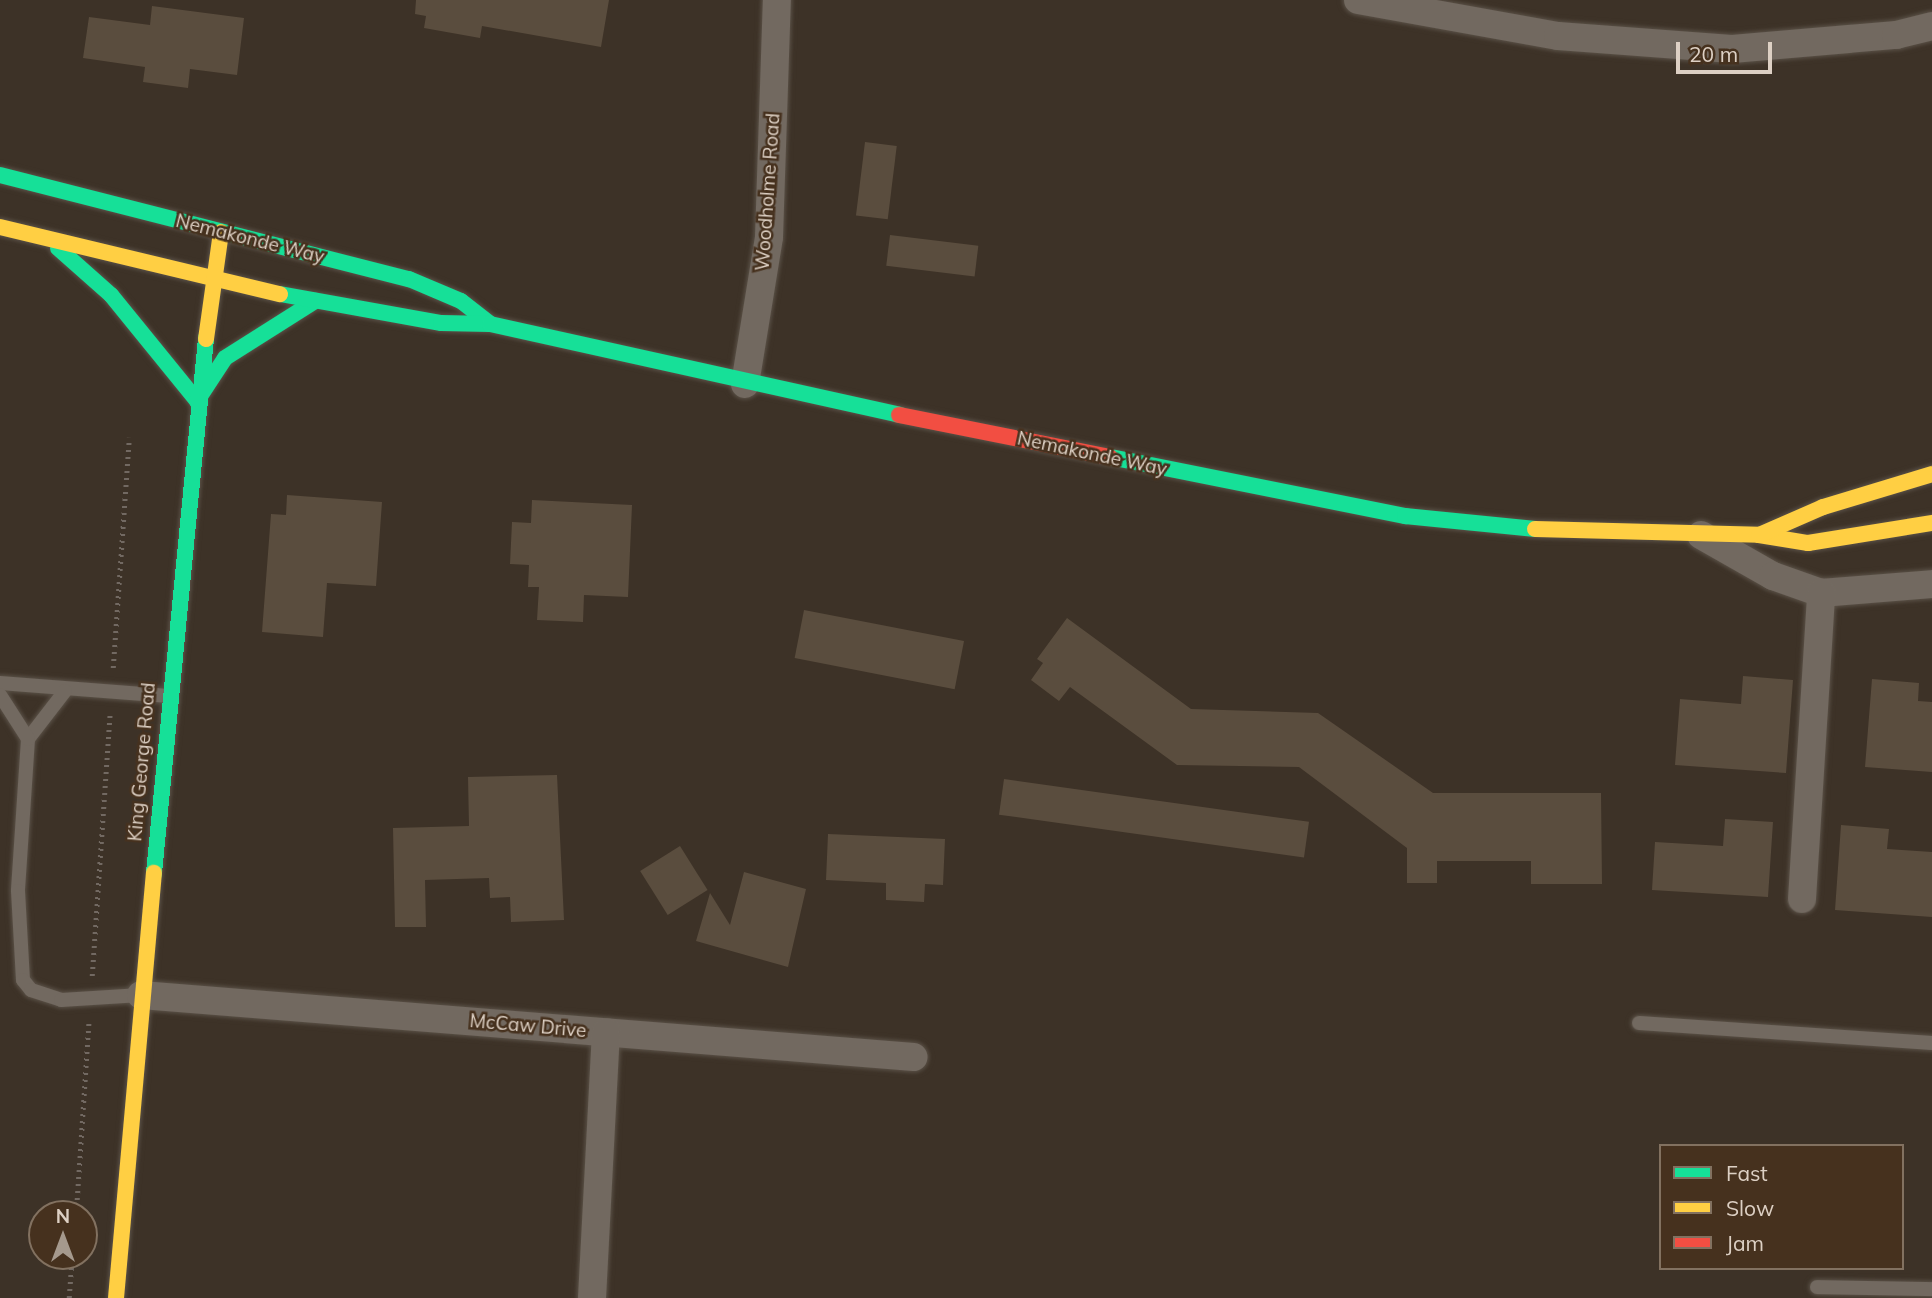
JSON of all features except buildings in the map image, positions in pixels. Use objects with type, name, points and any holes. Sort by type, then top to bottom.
[{"type":"main road","name":"Nemakonde Way","points":[[0,175],[410,279],[461,301],[491,324]]},
{"type":"main road","name":"Nemakonde Way","points":[[0,227],[52,243],[216,282],[441,323],[491,324],[745,384],[1405,516],[1498,528],[1759,535],[1820,542],[1932,523]]},
{"type":"main road","name":"King George Road","points":[[117,1298],[141,995],[197,401],[221,232]]},
{"type":"main road","points":[[52,243],[111,295],[197,401],[225,358],[247,339],[315,301]]},
{"type":"main road","name":"Nemakonde Way","points":[[1759,535],[1823,507],[1932,474]]},
{"type":"street","name":"Woodholme Road","points":[[745,384],[769,236],[778,0]]},
{"type":"street","points":[[1358,0],[1558,36],[1732,49],[1896,35],[1932,26]]},
{"type":"street","name":"Nemakonde Way","points":[[1701,534],[1773,576],[1821,593],[1932,584]]},
{"type":"street","points":[[1802,899],[1821,593]]},
{"type":"street","name":"McCaw Drive","points":[[141,995],[914,1057]]},
{"type":"street","points":[[592,1298],[606,1032]]},
{"type":"lane","points":[[0,683],[65,691],[169,696]]},
{"type":"lane","points":[[28,739],[65,691]]},
{"type":"lane","points":[[0,695],[28,739],[20,969],[31,990],[44,996],[91,998],[141,995]]},
{"type":"lane","points":[[1639,1023],[1932,1043]]},
{"type":"lane","points":[[1817,1287],[1932,1289]]},
{"type":"path","points":[[77,1200],[129,438]]},
{"type":"path","points":[[69,1298],[71,1270]]},
{"type":"traffic: fast","points":[[0,175],[409,279],[461,301],[490,324]]},
{"type":"traffic: fast","points":[[58,248],[111,295],[197,401],[225,358],[315,301]]},
{"type":"traffic: fast","points":[[280,294],[441,323],[490,324],[899,415]]},
{"type":"traffic: fast","points":[[154,873],[206,339]]},
{"type":"traffic: fast","points":[[1110,457],[1405,516],[1535,529]]},
{"type":"traffic: slow","points":[[0,227],[280,294]]},
{"type":"traffic: slow","points":[[206,339],[221,232]]},
{"type":"traffic: slow","points":[[1759,535],[1823,507],[1932,474]]},
{"type":"traffic: slow","points":[[1535,529],[1759,535],[1808,543],[1932,523]]},
{"type":"traffic: slow","points":[[116,1298],[154,873]]},
{"type":"traffic: jam","points":[[899,415],[1110,457]]}]
